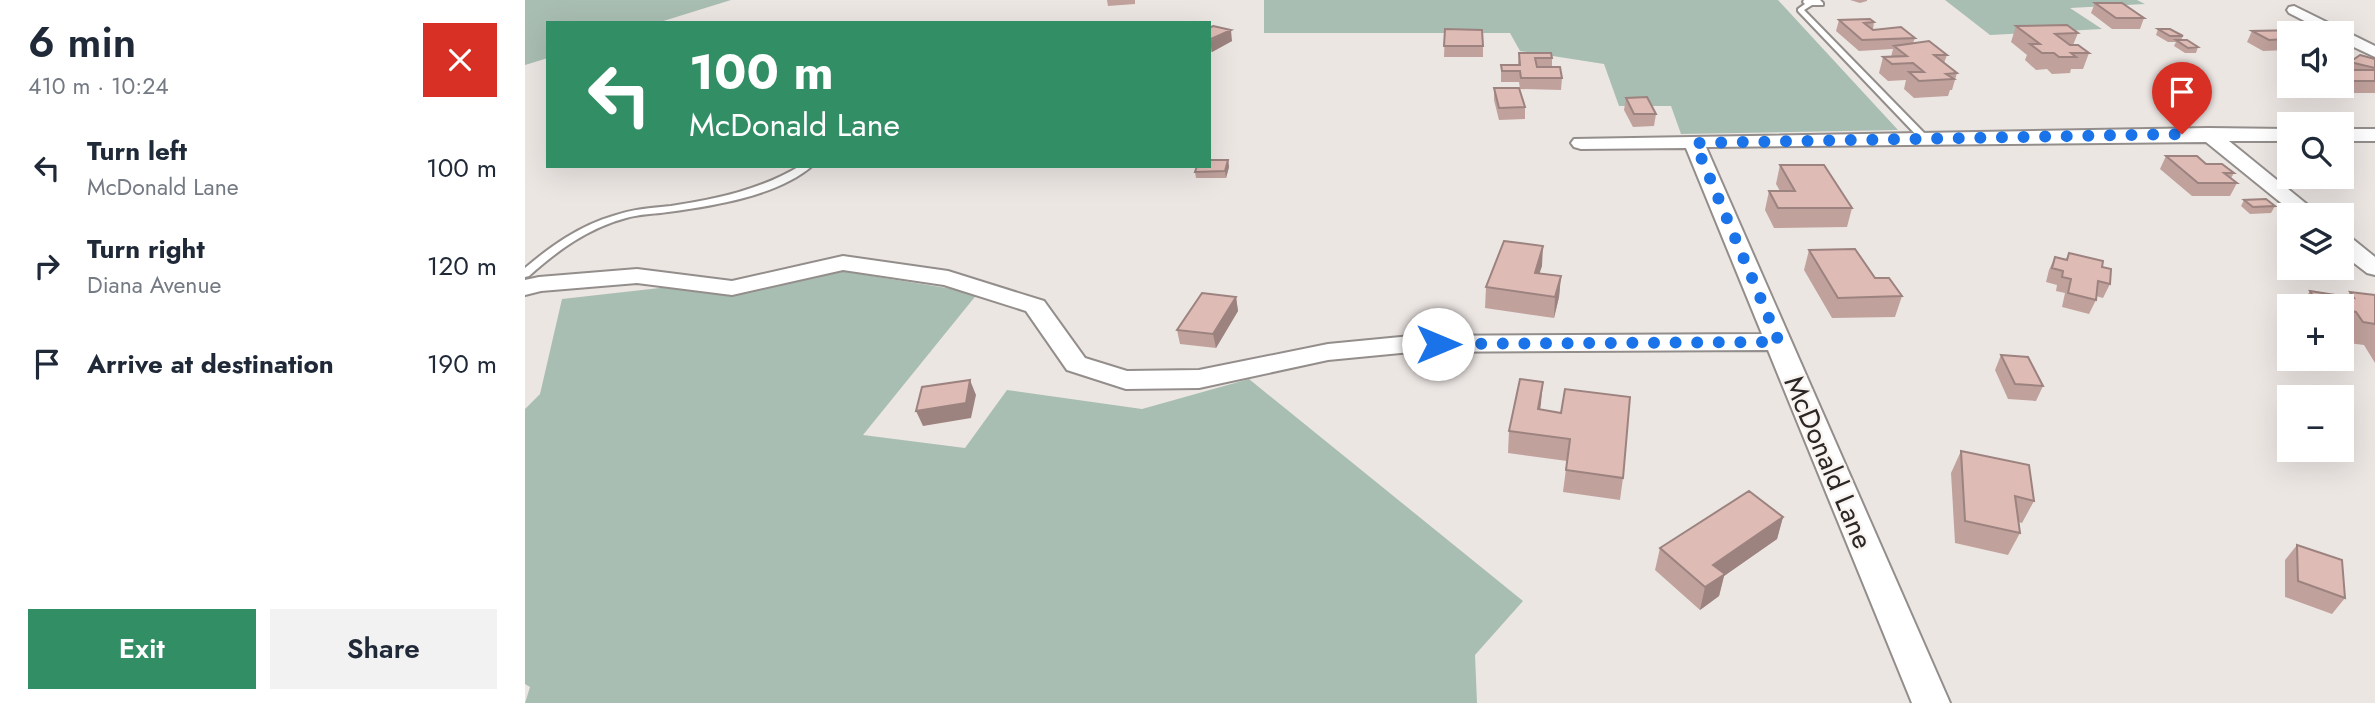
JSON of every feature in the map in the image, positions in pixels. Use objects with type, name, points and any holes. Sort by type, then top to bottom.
[{"type":"street","points":[[2294,10],[2315,21]]},
{"type":"street","points":[[2354,41],[2375,52]]},
{"type":"street","points":[[2208,134],[2294,203]]},
{"type":"street","points":[[1581,144],[2277,135]]},
{"type":"street","points":[[2354,135],[2375,135]]},
{"type":"street","name":"McDonald Lane","points":[[1695,143],[1931,703]]},
{"type":"street","points":[[2354,251],[2375,268]]},
{"type":"street","points":[[525,288],[539,284],[637,276],[732,288],[843,262],[948,278],[1035,306],[1076,364],[1126,380],[1199,379],[1328,352],[1411,344],[1779,342]]},
{"type":"lane","points":[[1809,4],[1800,10],[1925,139]]},
{"type":"lane","points":[[525,274],[550,252],[586,229],[640,212],[734,197],[804,168]]},
{"type":"green space","points":[[525,0],[731,0],[663,21],[546,21],[546,59],[525,65]]},
{"type":"green space","points":[[1264,0],[1778,0],[1898,130],[1681,134],[1671,106],[1619,106],[1604,64],[1520,51],[1510,33],[1264,33]]},
{"type":"green space","points":[[1945,0],[2137,0],[2145,4],[2070,8],[2102,29],[1990,35]]},
{"type":"green space","points":[[828,269],[978,293],[863,435],[965,448],[1007,390],[1142,409],[1249,379],[1523,601],[1475,655],[1477,703],[525,703],[530,687],[525,684],[525,409],[540,394],[562,299]]},
{"type":"building","points":[[2095,3],[2122,3],[2144,18],[2116,18]]},
{"type":"building","points":[[1870,19],[1874,22],[1864,23],[1873,30],[1901,27],[1915,38],[1862,40],[1839,20]]},
{"type":"building","points":[[2067,25],[2078,33],[2055,34],[2070,45],[2078,45],[2089,53],[2071,53],[2076,57],[2059,57],[2054,53],[2042,53],[2030,44],[2040,44],[2016,26]]},
{"type":"building","points":[[1213,26],[1231,30],[1211,39]]},
{"type":"building","points":[[1445,29],[1482,30],[1483,46],[1444,46]]},
{"type":"building","points":[[2158,29],[2170,29],[2183,36],[2170,36]]},
{"type":"building","points":[[2277,30],[2277,40],[2269,40],[2252,31]]},
{"type":"building","points":[[2176,40],[2187,40],[2198,47],[2188,48]]},
{"type":"building","points":[[1929,41],[1947,55],[1934,55],[1957,73],[1946,74],[1954,79],[1919,81],[1909,72],[1924,72],[1913,63],[1892,64],[1883,57],[1907,56],[1894,46]]},
{"type":"building","points":[[1519,53],[1551,53],[1552,58],[1535,58],[1537,67],[1560,67],[1562,78],[1521,78],[1520,71],[1502,71],[1501,65],[1520,65]]},
{"type":"building","points":[[2360,55],[2375,59],[2375,68],[2354,63],[2354,59]]},
{"type":"building","points":[[2354,70],[2375,70],[2375,81],[2354,81]]},
{"type":"building","points":[[1494,88],[1519,88],[1525,107],[1499,108]]},
{"type":"building","points":[[1647,97],[1656,114],[1634,114],[1626,98]]},
{"type":"building","points":[[2166,156],[2197,156],[2206,164],[2222,164],[2234,173],[2224,173],[2237,183],[2198,183]]},
{"type":"building","points":[[1211,160],[1228,160],[1225,171],[1195,172],[1196,168],[1211,168]]},
{"type":"building","points":[[1780,165],[1824,165],[1852,208],[1778,208],[1769,191],[1795,191]]},
{"type":"building","points":[[2266,199],[2275,206],[2253,207],[2244,200]]},
{"type":"building","points":[[1504,241],[1543,246],[1535,273],[1561,276],[1555,297],[1486,287]]},
{"type":"building","points":[[1855,249],[1875,278],[1889,278],[1902,296],[1838,298],[1809,250]]},
{"type":"building","points":[[2069,253],[2103,261],[2102,267],[2111,269],[2110,284],[2098,281],[2096,300],[2068,293],[2071,279],[2062,277],[2063,271],[2052,268],[2055,257],[2067,260]]},
{"type":"building","points":[[2350,292],[2375,295],[2375,324],[2363,322],[2356,312],[2354,294]]},
{"type":"building","points":[[1202,293],[1236,297],[1213,334],[1177,330]]},
{"type":"building","points":[[2001,355],[2028,357],[2043,386],[2015,384]]},
{"type":"building","points":[[1520,379],[1543,382],[1538,409],[1561,413],[1565,389],[1630,397],[1623,478],[1566,470],[1570,439],[1509,431]]},
{"type":"building","points":[[970,380],[966,403],[916,411],[922,387]]},
{"type":"building","points":[[1961,451],[2029,465],[2034,501],[2015,496],[2020,533],[1965,521]]},
{"type":"building","points":[[1749,491],[1783,517],[1713,565],[1725,574],[1705,587],[1660,548]]},
{"type":"building","points":[[2297,545],[2342,560],[2345,598],[2298,581]]},
{"type":"route","points":[[1438,344],[1779,342],[1695,143],[2182,134]]}]
